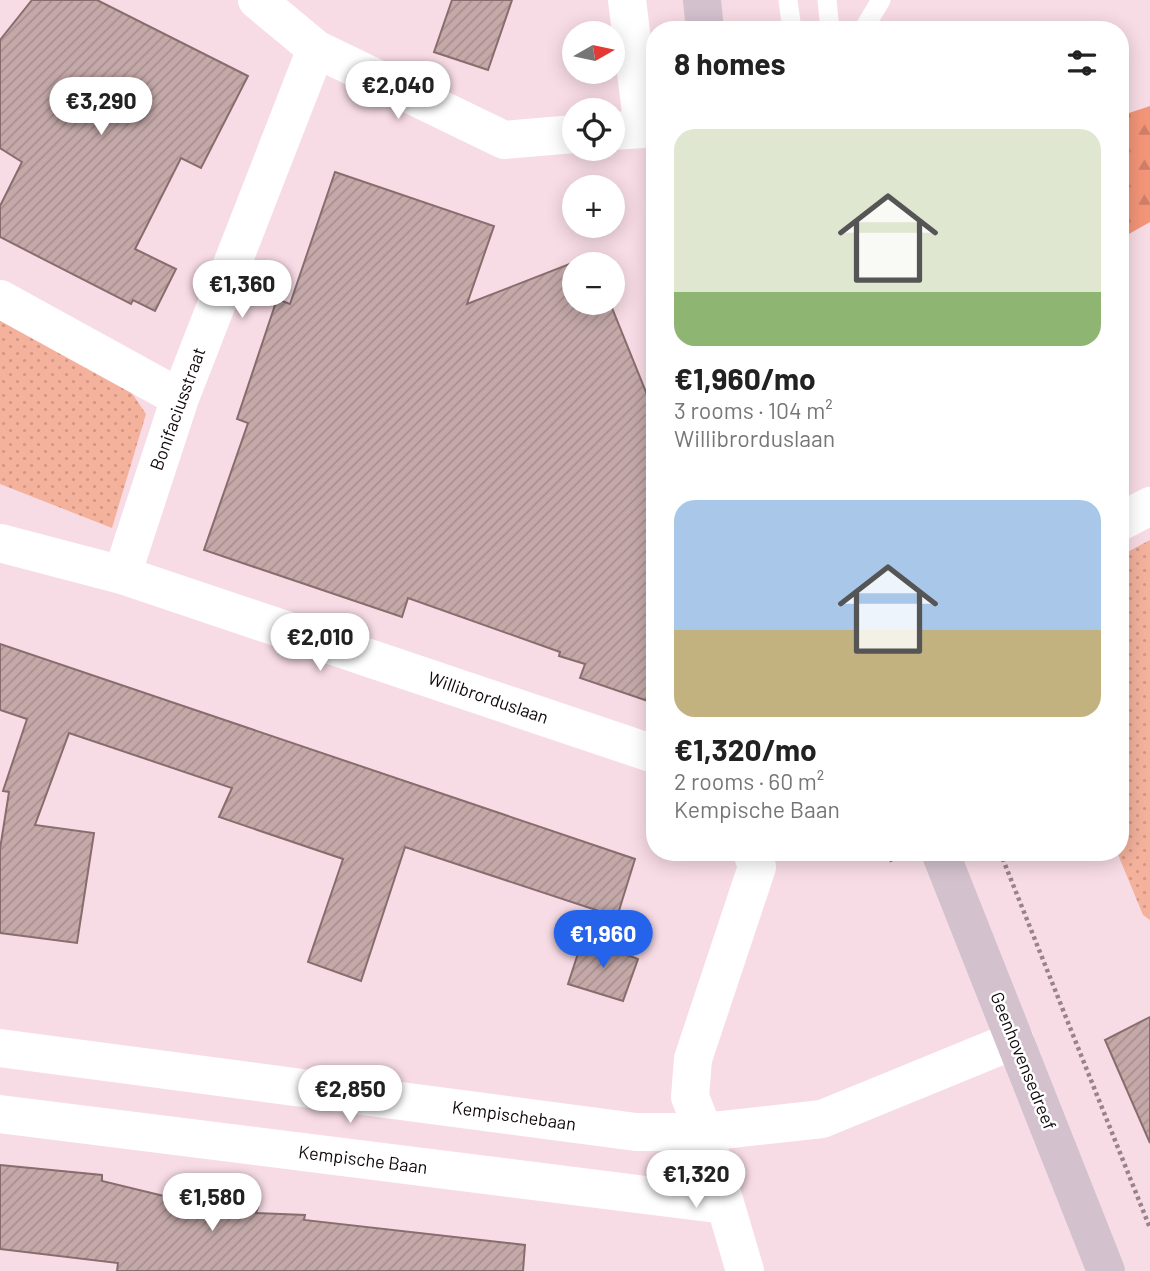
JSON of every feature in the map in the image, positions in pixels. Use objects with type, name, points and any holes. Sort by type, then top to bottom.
[{"type":"street","points":[[257,0],[316,49],[505,140],[562,135]]},
{"type":"street","points":[[627,0],[628,130]]},
{"type":"street","points":[[702,0],[704,21]]},
{"type":"street","name":"Bonifaciusstraat","points":[[122,575],[180,398],[316,49]]},
{"type":"street","points":[[0,299],[180,398]]},
{"type":"street","points":[[1129,517],[1150,506]]},
{"type":"street","name":"Willibrorduslaan","points":[[0,543],[122,575],[646,751]]},
{"type":"street","points":[[744,1271],[704,1132],[690,1097],[693,1059],[757,866],[755,861]]},
{"type":"street","name":"Geenhovensedreef","points":[[944,861],[1106,1271]]},
{"type":"street","name":"Kempischebaan","points":[[0,1048],[636,1132],[704,1132],[822,1119],[1015,1040]]},
{"type":"street","name":"Kempische Baan","points":[[0,1114],[726,1205]]},
{"type":"lane","points":[[788,0],[791,21]]},
{"type":"lane","points":[[827,0],[829,21]]},
{"type":"lane","points":[[868,21],[881,0]]},
{"type":"path","points":[[1004,861],[1150,1228]]},
{"type":"shaded area","points":[[0,319],[127,386],[146,414],[112,528],[0,484]]},
{"type":"shaded area","points":[[1150,540],[1150,920],[1143,915],[1121,861],[1129,861],[1129,551]]},
{"type":"green space","points":[[1150,106],[1150,222],[1129,234],[1129,113]]},
{"type":"building","points":[[32,0],[97,0],[248,76],[201,168],[181,158],[135,249],[176,269],[155,311],[133,300],[131,304],[0,237],[0,206],[22,162],[0,148],[0,40]]},
{"type":"building","points":[[452,0],[512,0],[488,70],[434,52]]},
{"type":"building","points":[[335,172],[494,226],[467,304],[562,267],[562,315],[615,315],[646,392],[646,700],[580,678],[585,664],[559,656],[560,652],[408,598],[402,617],[204,550],[248,423],[237,419],[277,299],[290,304]]},
{"type":"building","points":[[0,644],[635,859],[617,917],[405,847],[361,981],[308,962],[343,859],[219,817],[232,788],[69,733],[35,825],[94,833],[77,943],[0,933],[0,849],[9,792],[3,791],[27,719],[0,710]]},
{"type":"building","points":[[583,938],[638,959],[623,1001],[568,984]]},
{"type":"building","points":[[1150,1017],[1150,1143],[1105,1040]]},
{"type":"building","points":[[0,1165],[102,1175],[102,1181],[205,1206],[206,1199],[258,1207],[256,1213],[305,1215],[304,1220],[525,1245],[523,1271],[117,1271],[118,1263],[0,1249]]}]
